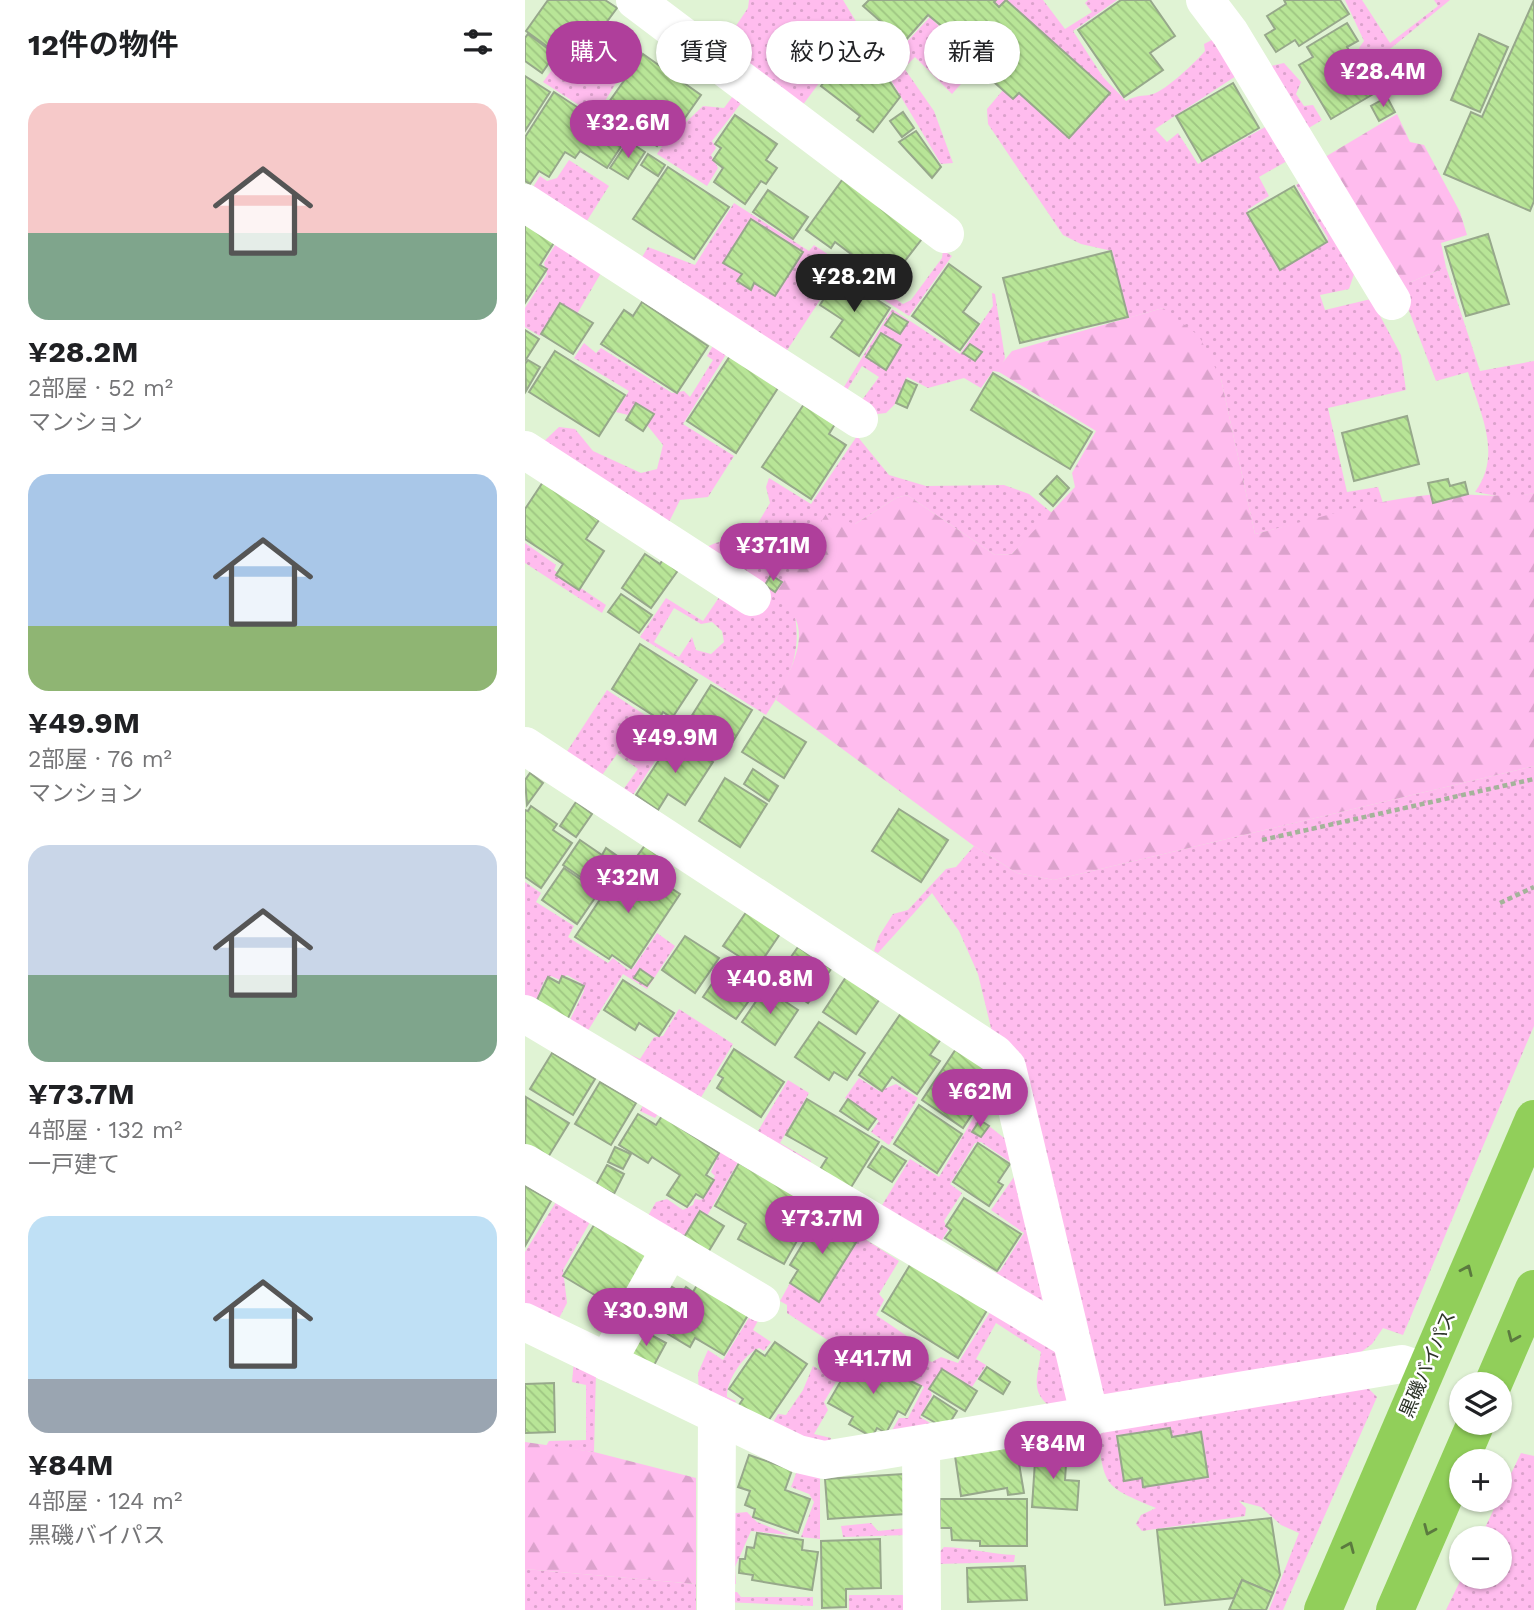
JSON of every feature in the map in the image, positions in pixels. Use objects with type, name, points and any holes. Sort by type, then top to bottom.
[{"type":"highway","name":"黒磯バイパス","points":[[1323,1610],[1423,1371],[1534,1119]]},
{"type":"highway","points":[[1498,1372],[1534,1289]]},
{"type":"highway","points":[[1395,1610],[1471,1435]]},
{"type":"street","points":[[635,0],[945,234]]},
{"type":"street","points":[[1205,0],[1230,33],[1392,301]]},
{"type":"street","points":[[525,203],[859,419]]},
{"type":"street","points":[[525,450],[752,597]]},
{"type":"street","points":[[525,746],[1001,1060],[1012,1080],[1090,1418]]},
{"type":"street","points":[[525,1014],[1070,1339]]},
{"type":"street","points":[[525,1163],[761,1303]]},
{"type":"street","points":[[607,1362],[670,1249]]},
{"type":"street","points":[[525,1322],[797,1454],[824,1460],[1090,1418],[1402,1364],[1423,1371]]},
{"type":"street","points":[[716,1610],[717,1415]]},
{"type":"street","points":[[921,1444],[922,1610]]},
{"type":"path","points":[[1262,840],[1534,779]]},
{"type":"path","points":[[1500,902],[1534,887]]},
{"type":"green space","points":[[749,0],[843,0],[856,21],[766,21],[766,84],[818,84],[799,110],[752,75],[752,21],[739,21],[748,8]]},
{"type":"green space","points":[[1043,0],[1065,29],[1092,12],[1085,3],[1088,0],[1117,0],[1073,31],[1103,77],[1126,101],[1153,94],[1165,87],[1195,62],[1205,51],[1204,44],[1212,40],[1236,76],[1155,129],[1167,142],[1178,133],[1198,164],[1267,126],[1287,161],[1259,177],[1269,196],[1247,210],[1280,270],[1327,242],[1328,238],[1296,185],[1303,181],[1356,268],[1349,289],[1320,295],[1325,310],[1371,299],[1401,355],[1406,390],[1328,408],[1347,492],[1378,487],[1383,503],[1255,534],[1221,379],[1163,308],[1128,318],[1112,251],[1081,244],[1063,235],[988,124],[987,109],[1003,90],[1013,99],[1019,93],[1069,138],[1109,93],[994,2]]},
{"type":"green space","points":[[1345,0],[1362,0],[1390,43],[1438,6],[1434,0],[1450,0],[1374,62],[1389,95],[1382,98],[1359,48],[1364,41]]},
{"type":"green space","points":[[924,23],[924,66],[915,57],[910,62],[910,38]]},
{"type":"green space","points":[[1284,63],[1301,82],[1296,94],[1304,106],[1313,105],[1322,120],[1307,129],[1271,66]]},
{"type":"green space","points":[[910,77],[934,111],[953,163],[941,164],[893,84],[910,84]]},
{"type":"green space","points":[[546,84],[615,84],[596,116]]},
{"type":"green space","points":[[942,84],[961,84],[952,94]]},
{"type":"green space","points":[[736,92],[745,98],[712,141],[716,148],[711,155],[718,168],[707,186],[657,154],[677,123],[684,124],[703,106],[724,108]]},
{"type":"green space","points":[[1397,114],[1410,142],[1424,145],[1460,212],[1467,235],[1441,243],[1446,267],[1411,282],[1398,282],[1325,157]]},
{"type":"green space","points":[[569,160],[609,186],[583,227],[530,192],[540,176],[547,181],[557,178]]},
{"type":"green space","points":[[734,203],[809,251],[814,245],[903,304],[911,300],[942,258],[943,250],[952,256],[909,316],[839,271],[782,358],[638,264],[648,247],[695,265]],"holes":[[[751,220],[802,252],[775,296],[754,283],[750,289],[738,281],[742,274],[723,263]]]},
{"type":"green space","points":[[557,242],[601,273],[577,314],[560,303],[540,336],[525,327],[525,308],[547,274],[544,263]]},
{"type":"green space","points":[[1446,267],[1480,371],[1534,361],[1534,493],[1509,498],[1475,492],[1483,478],[1488,448],[1483,418],[1468,372],[1436,381],[1398,282],[1411,282]]},
{"type":"green space","points":[[992,293],[995,294],[1005,358],[999,372],[993,371],[981,388],[964,378],[928,388],[907,377],[896,403],[886,413],[877,414],[839,395],[892,309],[960,354],[993,306]],"holes":[[[881,333],[901,346],[886,370],[866,356]],[[862,366],[879,377],[862,400],[847,390]]]},
{"type":"green space","points":[[1163,308],[1199,336],[1221,379],[1255,534],[1363,506],[1406,498],[1441,494],[1508,496],[1534,493],[1534,766],[1054,880],[1017,873],[974,846],[776,700],[790,670],[799,637],[794,616],[774,597],[826,514],[855,524],[896,498],[907,495],[995,555],[1012,554],[1075,487],[1072,473],[1096,431],[999,372],[999,367],[1012,351]]},
{"type":"green space","points":[[717,339],[730,348],[683,424],[734,456],[708,497],[680,500],[668,524],[705,548],[744,529],[752,533],[770,503],[766,487],[769,478],[811,504],[857,436],[889,475],[926,486],[1004,485],[1029,494],[1052,513],[1012,554],[995,555],[907,495],[896,498],[855,524],[795,617],[796,644],[791,668],[766,715],[640,637],[666,598],[703,621],[722,593],[539,446],[559,427],[575,429],[593,451],[641,473],[657,469],[663,445],[647,425],[637,403],[628,415],[616,412],[629,391],[574,358],[584,343],[596,353],[601,348],[672,393],[684,391],[690,397],[713,360],[707,356]],"holes":[[[674,608],[701,624],[712,622],[722,631],[724,642],[711,654],[696,650],[692,637],[679,657],[654,642]]]},
{"type":"green space","points":[[525,543],[556,565],[554,570],[606,605],[602,613],[525,563]]},
{"type":"green space","points":[[607,690],[654,721],[665,721],[676,729],[629,801],[620,794],[638,769],[617,754],[600,778],[562,759]]},
{"type":"green space","points":[[1534,766],[1534,1026],[1403,1335],[1383,1328],[1372,1344],[1357,1355],[1109,1399],[1101,1391],[993,1036],[978,974],[959,931],[932,893],[878,953],[874,951],[879,936],[893,914],[908,910],[946,869],[956,867],[974,846],[1017,873],[1054,880]]},
{"type":"green space","points":[[525,882],[541,893],[536,902],[574,926],[568,937],[608,963],[613,958],[628,970],[633,968],[657,933],[675,946],[647,989],[623,974],[584,1037],[567,1026],[584,991],[581,983],[567,975],[560,980],[551,976],[544,981],[534,1006],[525,1001]]},
{"type":"green space","points":[[679,1009],[733,1044],[697,1104],[618,1049],[640,1059],[654,1037],[663,1036]]},
{"type":"green space","points":[[859,1078],[879,1091],[896,1084],[918,1098],[889,1145],[871,1132],[879,1121],[845,1098]]},
{"type":"green space","points":[[788,1080],[809,1093],[780,1143],[811,1161],[807,1169],[754,1138]]},
{"type":"green space","points":[[647,1098],[741,1157],[707,1216],[700,1211],[680,1243],[645,1221],[656,1202],[667,1199],[683,1210],[693,1205],[695,1199],[701,1200],[715,1176],[711,1172],[720,1151],[659,1113],[655,1118],[640,1111]]},
{"type":"green space","points":[[975,1115],[980,1120],[973,1132],[981,1137],[989,1126],[1013,1145],[1056,1312],[966,1265],[972,1258],[995,1273],[1000,1271],[1024,1233],[991,1210],[1016,1174],[1013,1164],[981,1142],[975,1143],[950,1184],[962,1193],[944,1221],[948,1230],[937,1248],[878,1212],[910,1159],[939,1177]]},
{"type":"green space","points":[[556,1202],[590,1222],[563,1270],[567,1303],[556,1324],[525,1308],[525,1252]]},
{"type":"green space","points":[[860,1236],[899,1261],[879,1294],[884,1300],[876,1315],[923,1347],[925,1359],[932,1362],[941,1357],[958,1363],[994,1306],[1055,1344],[1072,1393],[1067,1405],[1056,1411],[1038,1392],[1041,1352],[996,1323],[976,1359],[986,1365],[972,1387],[942,1369],[930,1389],[932,1395],[920,1417],[940,1429],[890,1434],[899,1418],[908,1418],[924,1387],[856,1348],[824,1402],[828,1410],[814,1434],[831,1438],[830,1443],[769,1429],[778,1414],[786,1415],[803,1390],[813,1366],[829,1375],[844,1351],[787,1313],[787,1305],[780,1301],[790,1283],[820,1302]]},
{"type":"green space","points":[[750,1316],[760,1317],[753,1330],[771,1342],[764,1351],[759,1348],[753,1351],[737,1369],[727,1391],[727,1397],[736,1401],[729,1413],[699,1396],[698,1373],[708,1350],[723,1360]]},
{"type":"green space","points":[[574,1360],[596,1371],[594,1452],[546,1446],[549,1441],[586,1440],[586,1385],[572,1382]]},
{"type":"green space","points":[[1366,1386],[1377,1397],[1283,1610],[1269,1610],[1299,1533],[1281,1525],[1261,1507],[1239,1501],[1246,1508],[1245,1516],[1142,1531],[1136,1524],[1141,1515],[1156,1508],[1126,1495],[1110,1483],[1102,1464],[1097,1432]],"holes":[[[1170,1428],[1172,1437],[1201,1432],[1143,1487],[1142,1478],[1124,1481],[1117,1436]]]},
{"type":"green space","points":[[525,1442],[594,1452],[696,1478],[696,1584],[525,1569]]},
{"type":"green space","points":[[1521,1453],[1534,1456],[1534,1610],[1446,1610],[1456,1589],[1512,1589],[1512,1526],[1486,1526],[1493,1512],[1512,1512],[1512,1472]]},
{"type":"green space","points":[[797,1471],[820,1478],[820,1539],[801,1537],[814,1502],[809,1494],[791,1487]]},
{"type":"green space","points":[[747,1512],[757,1522],[789,1535],[751,1531],[735,1567],[736,1584],[723,1584],[726,1514]]},
{"type":"green space","points":[[871,1523],[878,1531],[907,1528],[907,1535],[843,1537],[841,1526]]},
{"type":"green space","points":[[944,1547],[1015,1555],[1014,1562],[937,1564],[937,1555]]},
{"type":"green space","points":[[525,1569],[696,1584],[696,1610],[525,1610]]},
{"type":"green space","points":[[724,1592],[737,1592],[741,1597],[813,1597],[813,1606],[725,1602]]},
{"type":"green space","points":[[849,1595],[909,1595],[910,1610],[849,1610]]},
{"type":"building","points":[[548,0],[605,0],[617,8],[607,21],[546,21],[546,45],[526,31]]},
{"type":"building","points":[[869,0],[996,0],[994,2],[999,7],[1006,0],[1110,93],[1069,138],[1019,93],[1013,99],[996,84],[1020,84],[1020,21],[935,21],[928,15],[910,35],[910,21],[880,21],[863,6]]},
{"type":"building","points":[[1121,0],[1150,0],[1175,36],[1150,53],[1163,70],[1124,97],[1078,30]]},
{"type":"building","points":[[1284,0],[1340,0],[1349,14],[1299,46],[1295,40],[1276,52],[1265,35],[1275,29],[1267,16],[1286,4]]},
{"type":"building","points":[[1534,0],[1534,201],[1530,211],[1444,174],[1471,112],[1482,117]]},
{"type":"building","points":[[1347,23],[1358,41],[1347,47],[1375,93],[1331,119],[1299,65],[1313,57],[1307,47]]},
{"type":"building","points":[[528,34],[546,47],[546,67],[542,73],[525,61],[525,38]]},
{"type":"building","points":[[1479,34],[1508,47],[1480,112],[1451,100]]},
{"type":"building","points":[[642,55],[656,63],[656,84],[685,84],[701,95],[682,122],[677,118],[657,146],[604,109],[622,84],[642,84]]},
{"type":"building","points":[[525,76],[550,92],[525,131]]},
{"type":"building","points":[[1233,83],[1259,128],[1202,161],[1176,116]]},
{"type":"building","points":[[891,84],[900,97],[873,132],[857,120],[860,116],[821,86]]},
{"type":"building","points":[[554,92],[626,139],[607,168],[580,151],[575,158],[565,152],[549,177],[539,171],[530,184],[525,181],[525,137]]},
{"type":"building","points":[[1387,97],[1395,112],[1379,121],[1371,106]]},
{"type":"building","points":[[903,112],[914,128],[902,137],[890,121]]},
{"type":"building","points":[[735,115],[777,144],[766,160],[777,168],[766,184],[761,181],[745,204],[714,182],[723,168],[713,160],[721,148],[715,144]]},
{"type":"building","points":[[916,131],[941,167],[932,178],[899,142]]},
{"type":"building","points":[[628,141],[645,152],[628,179],[610,168]]},
{"type":"building","points":[[648,154],[665,165],[658,176],[641,165]]},
{"type":"building","points":[[668,167],[729,207],[694,259],[633,219]]},
{"type":"building","points":[[845,176],[925,235],[901,266],[891,259],[879,275],[835,242],[831,248],[806,230]]},
{"type":"building","points":[[1294,186],[1327,242],[1280,270],[1247,213]]},
{"type":"building","points":[[768,190],[808,217],[793,239],[753,212]]},
{"type":"building","points":[[751,219],[803,252],[775,296],[754,283],[751,290],[737,281],[742,274],[723,263]]},
{"type":"building","points":[[525,223],[555,241],[540,265],[547,269],[525,303]]},
{"type":"building","points":[[1488,234],[1509,304],[1466,316],[1445,247]]},
{"type":"building","points":[[1111,251],[1128,317],[1020,343],[1003,278]]},
{"type":"building","points":[[814,259],[834,273],[820,293],[800,279]]},
{"type":"building","points":[[949,264],[981,287],[963,312],[979,324],[960,350],[912,316]]},
{"type":"building","points":[[839,275],[890,308],[859,356],[831,337],[843,320],[820,305]]},
{"type":"building","points":[[642,302],[708,346],[677,393],[601,344],[624,310],[633,316]]},
{"type":"building","points":[[560,303],[593,323],[573,354],[541,334]]},
{"type":"building","points":[[893,313],[908,322],[900,334],[885,325]]},
{"type":"building","points":[[525,330],[539,339],[525,361]]},
{"type":"building","points":[[881,333],[901,345],[886,370],[866,357]]},
{"type":"building","points":[[970,344],[982,352],[975,361],[963,353]]},
{"type":"building","points":[[555,351],[625,395],[599,436],[529,392]]},
{"type":"building","points":[[730,356],[778,388],[736,453],[687,421]]},
{"type":"building","points":[[528,360],[540,367],[526,391],[525,364]]},
{"type":"building","points":[[993,373],[1092,432],[1070,469],[971,410]]},
{"type":"building","points":[[906,380],[917,385],[907,408],[896,403]]},
{"type":"building","points":[[636,403],[654,414],[643,431],[626,420]]},
{"type":"building","points":[[804,404],[835,424],[829,434],[846,445],[811,499],[762,467]]},
{"type":"building","points":[[1407,416],[1419,464],[1354,481],[1342,433]]},
{"type":"building","points":[[1057,476],[1069,488],[1053,506],[1040,494]]},
{"type":"building","points":[[1448,479],[1450,486],[1465,482],[1468,494],[1433,503],[1428,483]]},
{"type":"building","points":[[543,482],[599,520],[586,539],[604,551],[579,590],[556,575],[563,564],[525,539],[525,509]]},
{"type":"building","points":[[645,554],[660,564],[664,558],[679,569],[651,608],[622,588]]},
{"type":"building","points":[[771,575],[782,582],[775,592],[765,585]]},
{"type":"building","points":[[621,594],[652,615],[639,633],[608,612]]},
{"type":"building","points":[[640,644],[697,680],[672,718],[663,712],[659,719],[612,689]]},
{"type":"building","points":[[711,685],[752,710],[732,743],[691,717]]},
{"type":"building","points":[[764,717],[806,742],[784,778],[742,752]]},
{"type":"building","points":[[674,737],[713,762],[685,805],[668,794],[658,810],[636,795]]},
{"type":"building","points":[[753,769],[778,786],[769,801],[744,784]]},
{"type":"building","points":[[530,773],[543,783],[527,805],[525,780]]},
{"type":"building","points":[[725,778],[767,804],[740,847],[699,821]]},
{"type":"building","points":[[576,802],[592,814],[576,837],[560,826]]},
{"type":"building","points":[[531,806],[557,824],[553,830],[572,843],[541,888],[525,877],[525,810],[528,811]]},
{"type":"building","points":[[899,809],[948,840],[921,882],[872,851]]},
{"type":"building","points":[[580,840],[602,855],[606,848],[623,860],[601,891],[563,865]]},
{"type":"building","points":[[646,844],[659,853],[648,868],[635,859]]},
{"type":"building","points":[[627,859],[680,894],[631,968],[612,955],[609,959],[575,937]]},
{"type":"building","points":[[564,868],[599,892],[577,924],[542,900]]},
{"type":"building","points":[[747,911],[780,934],[757,968],[723,946]]},
{"type":"building","points":[[685,936],[719,958],[695,993],[662,970]]},
{"type":"building","points":[[798,947],[831,969],[808,1003],[775,980]]},
{"type":"building","points":[[726,963],[760,985],[736,1019],[703,997]]},
{"type":"building","points":[[640,969],[653,978],[647,986],[634,978]]},
{"type":"building","points":[[562,976],[584,986],[567,1020],[535,1004],[548,977],[559,983]]},
{"type":"building","points":[[846,977],[879,1000],[856,1034],[823,1012]]},
{"type":"building","points":[[623,980],[674,1013],[659,1036],[639,1023],[635,1030],[604,1010]]},
{"type":"building","points":[[765,988],[798,1010],[775,1045],[742,1022]]},
{"type":"building","points":[[901,1013],[941,1039],[930,1055],[940,1061],[917,1094],[892,1077],[882,1091],[859,1075]]},
{"type":"building","points":[[819,1022],[865,1053],[847,1080],[834,1072],[829,1080],[795,1057]]},
{"type":"building","points":[[734,1049],[784,1082],[761,1117],[717,1088],[723,1078],[718,1075]]},
{"type":"building","points":[[956,1049],[997,1076],[963,1128],[922,1100]]},
{"type":"building","points":[[552,1053],[595,1079],[573,1115],[530,1089]]},
{"type":"building","points":[[600,1082],[636,1103],[611,1145],[575,1124]]},
{"type":"building","points":[[526,1097],[569,1123],[547,1159],[525,1146]]},
{"type":"building","points":[[807,1099],[879,1142],[850,1189],[819,1171],[827,1158],[786,1135]]},
{"type":"building","points":[[848,1099],[876,1119],[868,1130],[840,1111]]},
{"type":"building","points":[[919,1105],[962,1134],[937,1173],[894,1144]]},
{"type":"building","points":[[638,1114],[656,1125],[662,1116],[719,1153],[706,1175],[714,1180],[703,1198],[696,1194],[687,1207],[667,1195],[680,1175],[652,1157],[648,1163],[619,1145]]},
{"type":"building","points":[[980,1120],[989,1126],[981,1137],[972,1132]]},
{"type":"building","points":[[978,1143],[1010,1164],[998,1182],[1003,1185],[989,1206],[953,1182]]},
{"type":"building","points":[[882,1146],[906,1161],[892,1182],[868,1167]]},
{"type":"building","points":[[615,1147],[631,1154],[623,1169],[608,1162]]},
{"type":"building","points":[[739,1163],[816,1207],[784,1264],[738,1239],[746,1224],[715,1206]]},
{"type":"building","points":[[607,1165],[624,1174],[614,1194],[596,1185]]},
{"type":"building","points":[[525,1186],[551,1201],[525,1246]]},
{"type":"building","points":[[964,1198],[1021,1234],[997,1271],[945,1238],[951,1230],[946,1226]]},
{"type":"building","points":[[700,1211],[724,1226],[707,1254],[683,1239]]},
{"type":"building","points":[[822,1212],[860,1236],[819,1302],[790,1283],[798,1270],[790,1265]]},
{"type":"building","points":[[594,1225],[649,1257],[618,1309],[563,1276]]},
{"type":"building","points":[[913,1260],[989,1307],[958,1358],[882,1311]]},
{"type":"building","points":[[697,1285],[748,1315],[724,1355],[695,1338],[690,1347],[646,1321],[657,1302],[662,1305],[672,1287],[682,1293],[686,1287],[693,1292]]},
{"type":"building","points":[[640,1329],[666,1343],[653,1367],[626,1353]]},
{"type":"building","points":[[775,1342],[807,1364],[764,1427],[737,1408],[743,1399],[729,1389],[756,1350],[765,1356]]},
{"type":"building","points":[[856,1355],[921,1386],[905,1415],[898,1411],[886,1433],[877,1428],[872,1437],[849,1424],[853,1417],[828,1403]]},
{"type":"building","points":[[987,1367],[1010,1382],[1003,1394],[979,1379]]},
{"type":"building","points":[[942,1369],[977,1391],[965,1411],[929,1389]]},
{"type":"building","points":[[554,1383],[555,1432],[525,1433],[525,1384]]},
{"type":"building","points":[[934,1396],[957,1411],[946,1429],[922,1415]]},
{"type":"building","points":[[1170,1428],[1172,1437],[1201,1432],[1208,1477],[1143,1487],[1142,1478],[1124,1481],[1117,1436]]},
{"type":"building","points":[[1016,1446],[1024,1493],[1008,1495],[1007,1488],[961,1496],[955,1456]]},
{"type":"building","points":[[1036,1446],[1067,1448],[1065,1480],[1079,1481],[1077,1510],[1032,1507]]},
{"type":"building","points":[[749,1455],[792,1470],[785,1490],[810,1499],[798,1533],[753,1517],[755,1509],[745,1505],[750,1491],[738,1487]]},
{"type":"building","points":[[903,1474],[906,1514],[828,1519],[825,1479]]},
{"type":"building","points":[[940,1499],[1027,1499],[1027,1546],[980,1546],[980,1541],[952,1540],[951,1528],[940,1528]]},
{"type":"building","points":[[1271,1518],[1280,1575],[1273,1593],[1242,1580],[1234,1598],[1165,1605],[1157,1530]]},
{"type":"building","points":[[757,1533],[803,1540],[802,1550],[818,1552],[812,1590],[752,1580],[753,1575],[739,1573],[740,1559],[745,1559],[747,1547],[754,1548]]},
{"type":"building","points":[[880,1539],[881,1588],[846,1589],[846,1607],[822,1608],[821,1541]]},
{"type":"building","points":[[1025,1566],[1027,1600],[968,1602],[967,1568]]},
{"type":"building","points":[[1242,1580],[1273,1593],[1266,1610],[1229,1610]]}]
